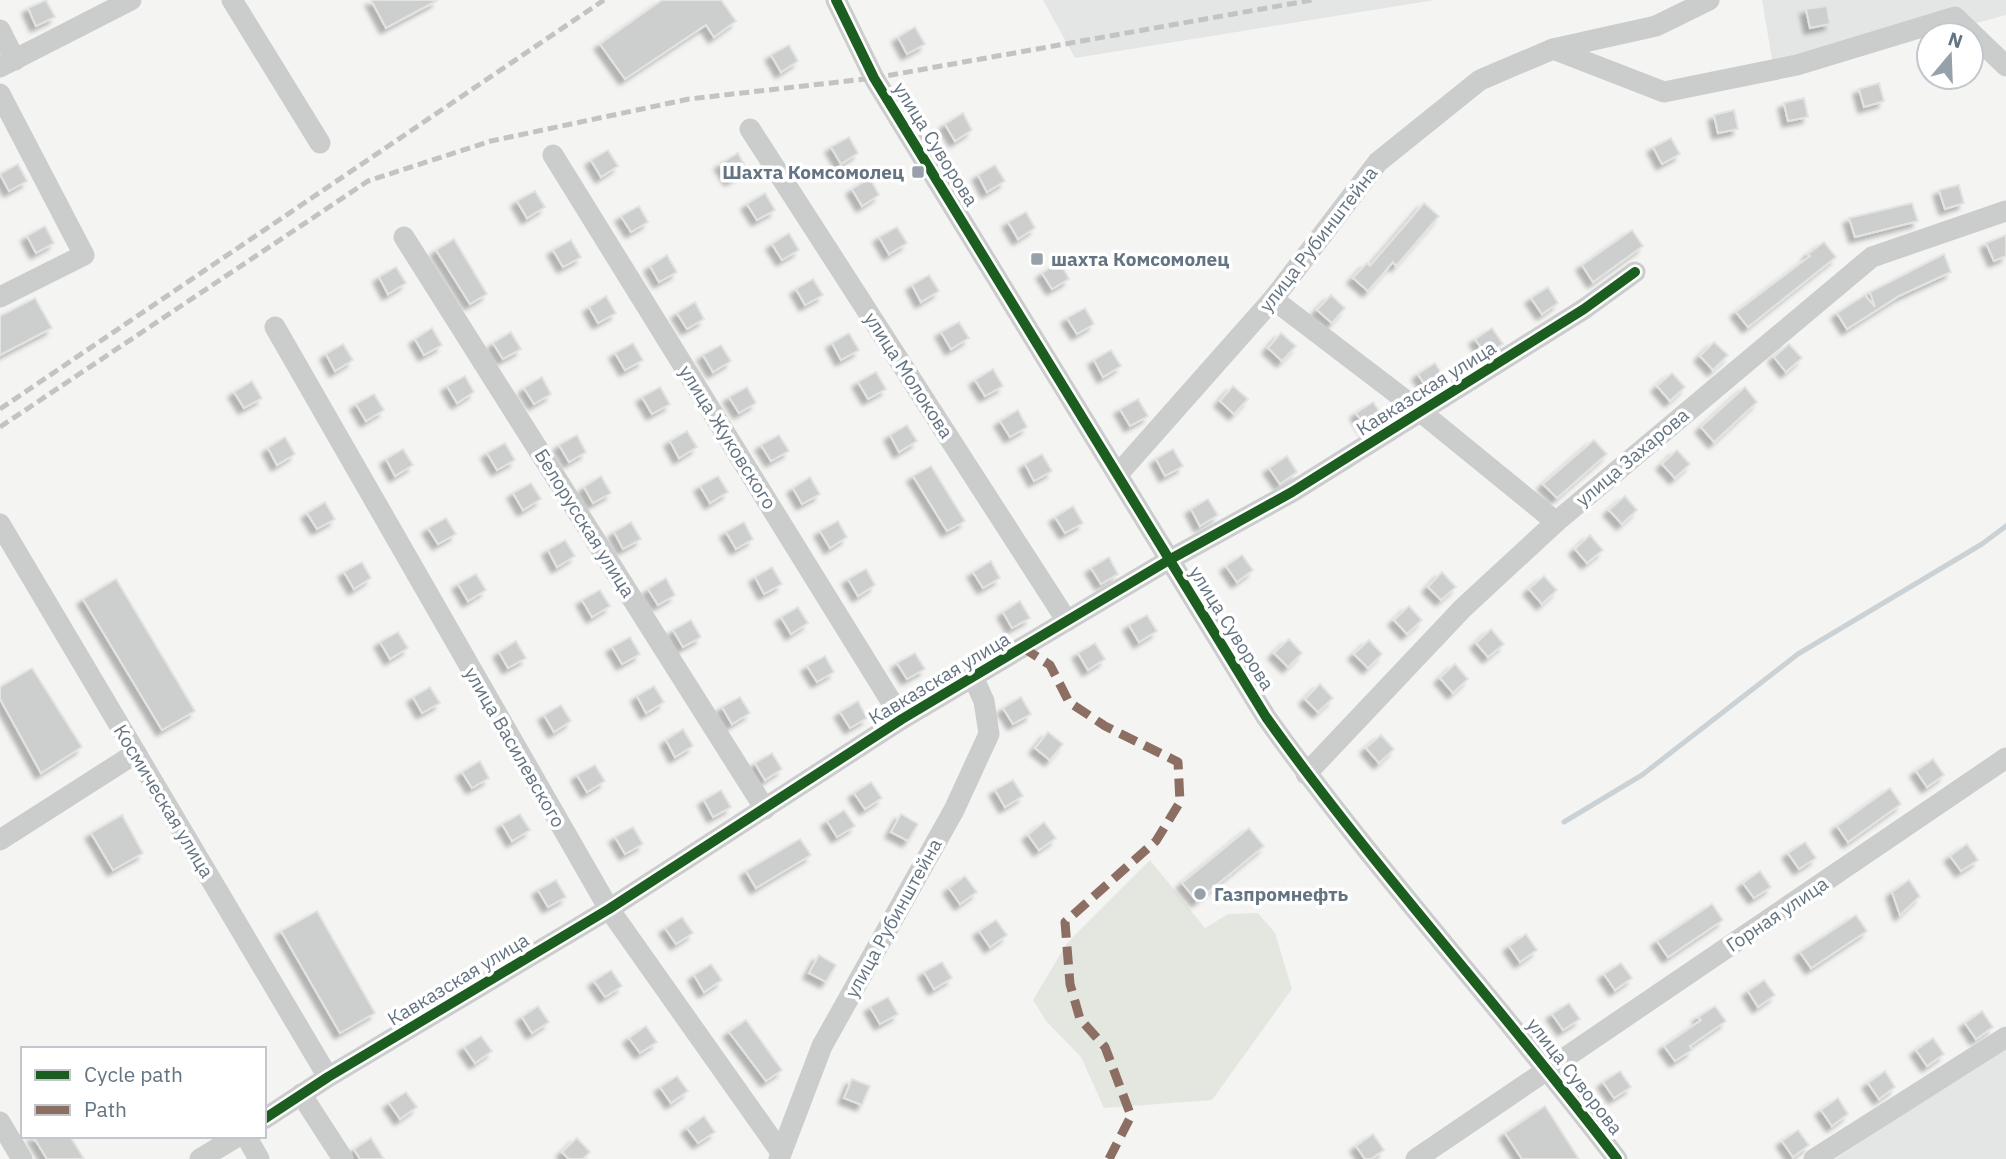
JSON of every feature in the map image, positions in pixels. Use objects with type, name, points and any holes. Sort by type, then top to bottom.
[{"type":"street","points":[[0,30],[8,64],[131,0]]},
{"type":"street","points":[[232,0],[320,143]]},
{"type":"street","name":"улица Суворова","points":[[835,0],[874,78],[1266,716],[1306,774],[1549,1069],[1617,1159]]},
{"type":"street","name":"улица Рубинштейна","points":[[1119,473],[1273,299],[1378,162],[1480,80],[1553,49],[1656,26],[1709,0]]},
{"type":"street","points":[[1553,49],[1664,92],[1797,65],[1955,17],[2006,66]]},
{"type":"street","points":[[0,94],[84,255],[0,298]]},
{"type":"street","name":"улица Молокова","points":[[750,129],[1067,621]]},
{"type":"street","name":"улица Жуковского","points":[[553,155],[902,719]]},
{"type":"street","name":"улица Захарова","points":[[1306,774],[1463,608],[1556,522],[1872,257],[2006,211]]},
{"type":"street","name":"Белорусская улица","points":[[404,237],[765,809]]},
{"type":"street","name":"Кавказская улица","points":[[266,1118],[328,1077],[609,909],[902,719],[1169,560],[1292,492],[1422,412],[1635,272]]},
{"type":"street","points":[[1273,299],[1422,412],[1556,522]]},
{"type":"street","name":"улица Василевского","points":[[275,327],[609,909],[779,1155]]},
{"type":"street","name":"Космическая улица","points":[[0,524],[328,1077]]},
{"type":"street","name":"улица Рубинштейна","points":[[779,1155],[822,1046],[954,810],[989,734],[984,701],[973,677]]},
{"type":"street","points":[[0,840],[136,753]]},
{"type":"street","name":"Горная улица","points":[[1416,1159],[2006,758]]},
{"type":"street","points":[[1814,1159],[2006,1037]]},
{"type":"street","points":[[301,1094],[343,1159]]},
{"type":"street","points":[[0,1122],[22,1159]]},
{"type":"street","points":[[200,1159],[235,1138]]},
{"type":"street","points":[[247,1138],[260,1159]]},
{"type":"shaded area","points":[[1043,0],[1435,0],[1075,58]]},
{"type":"shaded area","points":[[1762,0],[2006,0],[2006,15],[1984,21],[1915,21],[1915,39],[1775,77]]},
{"type":"shaded area","points":[[1150,860],[1205,928],[1228,914],[1258,913],[1275,933],[1292,989],[1212,1100],[1104,1108],[1081,1057],[1046,1021],[1033,1000],[1067,943]]},
{"type":"shaded area","points":[[2006,1047],[2006,1159],[1835,1159]]},
{"type":"building","points":[[46,0],[55,17],[36,26],[28,8]]},
{"type":"building","points":[[371,0],[438,0],[386,28]]},
{"type":"building","points":[[662,0],[721,0],[736,21],[714,37],[706,25],[625,79],[600,44]]},
{"type":"building","points":[[1827,6],[1830,24],[1810,28],[1806,9]]},
{"type":"building","points":[[915,27],[925,44],[907,54],[898,37]]},
{"type":"building","points":[[789,45],[798,61],[781,72],[771,55]]},
{"type":"building","points":[[1879,83],[1884,101],[1864,107],[1859,89]]},
{"type":"building","points":[[1804,98],[1808,117],[1788,121],[1784,103]]},
{"type":"building","points":[[1734,110],[1738,129],[1718,133],[1714,115]]},
{"type":"building","points":[[963,113],[972,130],[955,141],[945,124]]},
{"type":"building","points":[[849,137],[858,153],[841,164],[831,147]]},
{"type":"building","points":[[1671,138],[1680,154],[1662,164],[1653,147]]},
{"type":"building","points":[[608,150],[618,166],[601,177],[591,160]]},
{"type":"building","points":[[738,153],[747,170],[730,180],[720,164]]},
{"type":"building","points":[[18,164],[27,181],[9,191],[0,174]]},
{"type":"building","points":[[995,165],[1005,181],[987,192],[978,175]]},
{"type":"building","points":[[870,178],[879,195],[862,206],[852,189]]},
{"type":"building","points":[[1959,185],[1964,203],[1945,209],[1939,190]]},
{"type":"building","points":[[535,191],[545,207],[527,218],[517,201]]},
{"type":"building","points":[[765,193],[775,210],[757,220],[747,204]]},
{"type":"building","points":[[1424,203],[1439,216],[1396,266],[1393,262],[1368,291],[1353,278],[1367,263],[1370,266]]},
{"type":"building","points":[[1912,203],[1918,221],[1855,237],[1849,218]]},
{"type":"building","points":[[639,206],[648,222],[631,232],[621,216]]},
{"type":"building","points":[[1026,212],[1035,228],[1018,239],[1008,222]]},
{"type":"building","points":[[45,226],[54,243],[36,253],[27,236]]},
{"type":"building","points":[[897,227],[907,243],[889,254],[879,237]]},
{"type":"building","points":[[1632,230],[1643,246],[1593,282],[1582,265]]},
{"type":"building","points":[[789,233],[799,250],[782,260],[772,244]]},
{"type":"building","points":[[2006,235],[2006,256],[1994,261],[1986,243]]},
{"type":"building","points":[[454,239],[487,294],[470,304],[436,250]]},
{"type":"building","points":[[571,240],[581,257],[563,267],[553,250]]},
{"type":"building","points":[[1824,242],[1836,257],[1748,327],[1736,312],[1810,256],[1808,254]]},
{"type":"building","points":[[1944,254],[1951,272],[1899,296],[1847,329],[1837,313],[1865,295],[1875,307],[1870,292]]},
{"type":"building","points":[[667,255],[677,272],[659,282],[650,266]]},
{"type":"building","points":[[1060,262],[1069,279],[1052,289],[1042,273]]},
{"type":"building","points":[[396,267],[406,283],[388,294],[379,277]]},
{"type":"building","points":[[929,275],[939,291],[921,302],[912,285]]},
{"type":"building","points":[[813,279],[823,295],[805,305],[796,289]]},
{"type":"building","points":[[1548,287],[1558,303],[1542,314],[1531,298]]},
{"type":"building","points":[[1331,295],[1345,308],[1332,323],[1317,310]]},
{"type":"building","points":[[606,296],[616,313],[598,323],[589,307]]},
{"type":"building","points":[[35,298],[52,328],[0,355],[0,316]]},
{"type":"building","points":[[695,302],[704,319],[687,329],[677,313]]},
{"type":"building","points":[[1085,308],[1094,324],[1077,334],[1067,318]]},
{"type":"building","points":[[959,322],[969,338],[951,349],[941,332]]},
{"type":"building","points":[[432,328],[442,345],[424,355],[415,339]]},
{"type":"building","points":[[1492,328],[1503,344],[1486,355],[1475,339]]},
{"type":"building","points":[[511,332],[521,349],[503,359],[493,343]]},
{"type":"building","points":[[849,333],[859,350],[841,360],[832,343]]},
{"type":"building","points":[[1281,333],[1296,346],[1282,361],[1268,348]]},
{"type":"building","points":[[1714,342],[1728,355],[1713,370],[1700,356]]},
{"type":"building","points":[[633,343],[643,360],[625,370],[615,353]]},
{"type":"building","points":[[343,344],[353,360],[335,371],[326,354]]},
{"type":"building","points":[[1789,344],[1802,358],[1786,372],[1774,357]]},
{"type":"building","points":[[721,345],[731,361],[713,372],[703,355]]},
{"type":"building","points":[[1111,350],[1121,366],[1103,377],[1094,360]]},
{"type":"building","points":[[1435,363],[1445,379],[1428,390],[1418,374]]},
{"type":"building","points":[[993,369],[1003,386],[985,396],[975,380]]},
{"type":"building","points":[[876,372],[886,389],[868,399],[858,382]]},
{"type":"building","points":[[1672,373],[1685,387],[1670,401],[1657,386]]},
{"type":"building","points":[[465,376],[474,392],[457,403],[447,386]]},
{"type":"building","points":[[542,377],[551,394],[534,404],[524,388]]},
{"type":"building","points":[[252,381],[262,398],[244,408],[234,392]]},
{"type":"building","points":[[1233,386],[1248,399],[1234,414],[1220,401]]},
{"type":"building","points":[[660,387],[670,404],[652,414],[642,397]]},
{"type":"building","points":[[747,387],[756,403],[739,413],[729,397]]},
{"type":"building","points":[[1745,387],[1757,402],[1714,442],[1701,427]]},
{"type":"building","points":[[374,394],[384,410],[366,421],[356,404]]},
{"type":"building","points":[[1138,399],[1148,416],[1130,426],[1120,409]]},
{"type":"building","points":[[1373,402],[1384,418],[1367,430],[1356,413]]},
{"type":"building","points":[[1018,410],[1027,427],[1010,437],[1000,421]]},
{"type":"building","points":[[907,425],[917,441],[899,452],[890,435]]},
{"type":"building","points":[[687,431],[697,447],[679,458],[670,441]]},
{"type":"building","points":[[577,435],[586,452],[569,462],[559,445]]},
{"type":"building","points":[[779,435],[789,451],[771,461],[761,445]]},
{"type":"building","points":[[285,437],[295,454],[277,465],[268,448]]},
{"type":"building","points":[[1594,440],[1607,454],[1557,498],[1543,484]]},
{"type":"building","points":[[505,443],[515,460],[497,470],[487,453]]},
{"type":"building","points":[[403,449],[413,465],[395,476],[386,459]]},
{"type":"building","points":[[1173,449],[1183,466],[1165,476],[1156,459]]},
{"type":"building","points":[[1677,450],[1690,464],[1675,478],[1662,464]]},
{"type":"building","points":[[1042,454],[1052,471],[1034,481],[1025,464]]},
{"type":"building","points":[[1287,456],[1297,472],[1280,484],[1269,468]]},
{"type":"building","points":[[931,466],[965,521],[947,531],[913,476]]},
{"type":"building","points":[[601,476],[611,493],[593,503],[584,487]]},
{"type":"building","points":[[718,476],[728,492],[710,503],[700,486]]},
{"type":"building","points":[[810,477],[820,494],[802,504],[793,488]]},
{"type":"building","points":[[531,483],[541,499],[523,510],[513,493]]},
{"type":"building","points":[[1625,496],[1637,510],[1622,524],[1609,510]]},
{"type":"building","points":[[1208,499],[1218,515],[1200,526],[1191,509]]},
{"type":"building","points":[[325,502],[335,519],[317,529],[307,513]]},
{"type":"building","points":[[1073,506],[1083,523],[1065,533],[1055,517]]},
{"type":"building","points":[[446,518],[456,534],[438,544],[428,528]]},
{"type":"building","points":[[838,521],[847,537],[830,548],[820,531]]},
{"type":"building","points":[[631,522],[641,539],[623,549],[614,532]]},
{"type":"building","points":[[744,522],[753,539],[736,549],[726,532]]},
{"type":"building","points":[[1590,535],[1603,550],[1587,563],[1575,549]]},
{"type":"building","points":[[565,540],[575,556],[557,567],[548,550]]},
{"type":"building","points":[[1242,555],[1253,570],[1237,582],[1226,566]]},
{"type":"building","points":[[1109,557],[1118,574],[1101,584],[1091,568]]},
{"type":"building","points":[[991,561],[1000,578],[983,588],[973,572]]},
{"type":"building","points":[[362,562],[371,578],[354,589],[344,572]]},
{"type":"building","points":[[772,567],[782,584],[764,594],[755,577]]},
{"type":"building","points":[[866,569],[875,585],[858,596],[848,579]]},
{"type":"building","points":[[1442,572],[1456,587],[1441,600],[1428,587]]},
{"type":"building","points":[[476,574],[486,590],[468,601],[458,584]]},
{"type":"building","points":[[1544,576],[1557,590],[1542,604],[1529,589]]},
{"type":"building","points":[[666,578],[675,595],[658,605],[648,589]]},
{"type":"building","points":[[116,579],[195,711],[162,730],[83,599]]},
{"type":"building","points":[[600,590],[610,606],[592,617],[582,600]]},
{"type":"building","points":[[1020,601],[1030,618],[1012,628],[1003,612]]},
{"type":"building","points":[[1409,606],[1422,620],[1407,634],[1394,620]]},
{"type":"building","points":[[798,607],[808,623],[791,634],[781,617]]},
{"type":"building","points":[[1147,615],[1157,631],[1139,642],[1129,625]]},
{"type":"building","points":[[691,620],[701,637],[683,647],[673,630]]},
{"type":"building","points":[[1491,629],[1504,644],[1488,657],[1476,643]]},
{"type":"building","points":[[398,632],[408,648],[390,659],[380,642]]},
{"type":"building","points":[[630,637],[640,654],[622,664],[612,647]]},
{"type":"building","points":[[1289,639],[1302,653],[1288,667],[1274,653]]},
{"type":"building","points":[[1369,640],[1382,654],[1368,668],[1354,654]]},
{"type":"building","points":[[516,641],[526,658],[508,668],[499,652]]},
{"type":"building","points":[[1095,643],[1105,659],[1088,670],[1078,653]]},
{"type":"building","points":[[915,653],[925,669],[907,679],[897,663]]},
{"type":"building","points":[[825,656],[834,672],[817,682],[807,666]]},
{"type":"building","points":[[1455,664],[1468,679],[1453,693],[1440,678]]},
{"type":"building","points":[[32,668],[82,747],[41,773],[0,699],[0,687]]},
{"type":"building","points":[[1320,684],[1333,698],[1318,712],[1305,699]]},
{"type":"building","points":[[654,686],[664,702],[646,713],[637,696]]},
{"type":"building","points":[[430,687],[440,703],[422,713],[413,697]]},
{"type":"building","points":[[740,697],[750,713],[732,724],[722,707]]},
{"type":"building","points":[[1021,697],[1031,714],[1013,724],[1003,708]]},
{"type":"building","points":[[858,701],[867,718],[850,728],[840,712]]},
{"type":"building","points":[[561,705],[571,721],[554,732],[544,715]]},
{"type":"building","points":[[683,729],[693,746],[675,757],[666,740]]},
{"type":"building","points":[[1048,732],[1063,744],[1050,760],[1035,748]]},
{"type":"building","points":[[1381,735],[1394,749],[1379,763],[1366,748]]},
{"type":"building","points":[[772,753],[782,769],[765,780],[755,763]]},
{"type":"building","points":[[1933,759],[1944,775],[1927,787],[1916,771]]},
{"type":"building","points":[[480,761],[489,778],[472,788],[462,772]]},
{"type":"building","points":[[595,765],[605,781],[587,792],[577,775]]},
{"type":"building","points":[[1013,780],[1023,796],[1005,807],[995,790]]},
{"type":"building","points":[[871,782],[882,798],[865,809],[854,793]]},
{"type":"building","points":[[1890,788],[1901,804],[1848,842],[1837,826]]},
{"type":"building","points":[[721,790],[731,807],[713,817],[704,800]]},
{"type":"building","points":[[844,810],[855,826],[837,837],[827,821]]},
{"type":"building","points":[[520,814],[530,830],[512,841],[502,824]]},
{"type":"building","points":[[901,814],[918,824],[908,841],[891,832]]},
{"type":"building","points":[[122,815],[143,853],[113,870],[91,833]]},
{"type":"building","points":[[1044,822],[1056,838],[1039,850],[1028,835]]},
{"type":"building","points":[[633,827],[643,844],[625,854],[615,837]]},
{"type":"building","points":[[1249,828],[1264,846],[1197,901],[1182,883]]},
{"type":"building","points":[[800,839],[811,855],[756,888],[746,871]]},
{"type":"building","points":[[1805,842],[1816,858],[1799,869],[1788,853]]},
{"type":"building","points":[[1967,844],[1978,860],[1961,871],[1950,856]]},
{"type":"building","points":[[1760,871],[1771,887],[1754,898],[1743,883]]},
{"type":"building","points":[[965,876],[977,892],[960,904],[949,888]]},
{"type":"building","points":[[556,880],[566,897],[548,907],[538,890]]},
{"type":"building","points":[[1909,880],[1920,896],[1900,915],[1892,892]]},
{"type":"building","points":[[1712,904],[1723,920],[1668,957],[1657,941]]},
{"type":"building","points":[[317,911],[375,1013],[340,1033],[281,931]]},
{"type":"building","points":[[1856,915],[1867,931],[1811,968],[1800,952]]},
{"type":"building","points":[[682,917],[693,933],[676,944],[665,928]]},
{"type":"building","points":[[996,920],[1007,935],[990,947],[979,931]]},
{"type":"building","points":[[1526,934],[1537,950],[1520,962],[1509,946]]},
{"type":"building","points":[[819,955],[836,965],[826,982],[809,973]]},
{"type":"building","points":[[942,962],[952,978],[934,989],[924,972]]},
{"type":"building","points":[[1621,963],[1632,978],[1615,990],[1604,974]]},
{"type":"building","points":[[711,964],[722,980],[704,992],[694,975]]},
{"type":"building","points":[[611,970],[622,986],[605,997],[594,981]]},
{"type":"building","points":[[1764,980],[1775,995],[1758,1007],[1748,991]]},
{"type":"building","points":[[888,997],[898,1014],[880,1024],[870,1007]]},
{"type":"building","points":[[1569,1003],[1580,1019],[1563,1030],[1552,1014]]},
{"type":"building","points":[[538,1006],[549,1022],[532,1033],[522,1017]]},
{"type":"building","points":[[1715,1006],[1726,1021],[1690,1046],[1692,1050],[1675,1061],[1664,1046],[1701,1020],[1698,1017]]},
{"type":"building","points":[[1982,1011],[1993,1027],[1976,1039],[1965,1023]]},
{"type":"building","points":[[746,1020],[782,1070],[766,1081],[729,1032]]},
{"type":"building","points":[[646,1026],[657,1042],[640,1053],[629,1038]]},
{"type":"building","points":[[481,1036],[492,1051],[475,1063],[464,1047]]},
{"type":"building","points":[[1933,1038],[1944,1054],[1927,1066],[1916,1050]]},
{"type":"building","points":[[1620,1071],[1631,1087],[1614,1098],[1603,1082]]},
{"type":"building","points":[[1885,1071],[1895,1087],[1879,1099],[1868,1083]]},
{"type":"building","points":[[677,1076],[688,1091],[671,1103],[660,1087]]},
{"type":"building","points":[[852,1079],[870,1086],[862,1105],[844,1098]]},
{"type":"building","points":[[406,1092],[417,1107],[400,1119],[389,1103]]},
{"type":"building","points":[[1838,1098],[1848,1114],[1832,1126],[1821,1110]]},
{"type":"building","points":[[1545,1106],[1579,1159],[1522,1159],[1505,1133]]},
{"type":"building","points":[[704,1116],[715,1132],[698,1143],[687,1128]]},
{"type":"building","points":[[1798,1130],[1809,1145],[1793,1157],[1782,1141]]},
{"type":"building","points":[[1373,1134],[1384,1150],[1371,1159],[1365,1159],[1356,1146]]},
{"type":"building","points":[[34,1138],[71,1138],[84,1159],[47,1159]]},
{"type":"building","points":[[371,1138],[384,1159],[360,1159],[354,1149]]},
{"type":"building","points":[[577,1138],[590,1152],[583,1159],[569,1159],[562,1152]]},
{"type":"waterway","points":[[1564,822],[1642,775],[1798,654],[1982,544],[2006,526]]},
{"type":"railway","points":[[0,409],[604,0]]},
{"type":"railway","points":[[0,427],[368,181],[491,141],[689,99],[874,78],[1312,0]]},
{"type":"marked path","points":[[1022,647],[1050,665],[1069,702],[1105,726],[1178,762],[1180,802],[1156,841],[1065,922],[1070,984],[1080,1019],[1105,1047],[1131,1116],[1109,1159]]},
{"type":"cycle path","points":[[836,0],[874,78],[1266,717],[1351,830],[1617,1159]]},
{"type":"cycle path","points":[[266,1118],[328,1077],[609,909],[902,719],[1169,560],[1292,492],[1584,309],[1635,272]]},
{"type":"place","name":"Шахта Комсомолец","points":[[918,172]]},
{"type":"place","name":"шахта Комсомолец","points":[[1037,259]]},
{"type":"place","name":"Газпромнефть","points":[[1200,894]]}]
